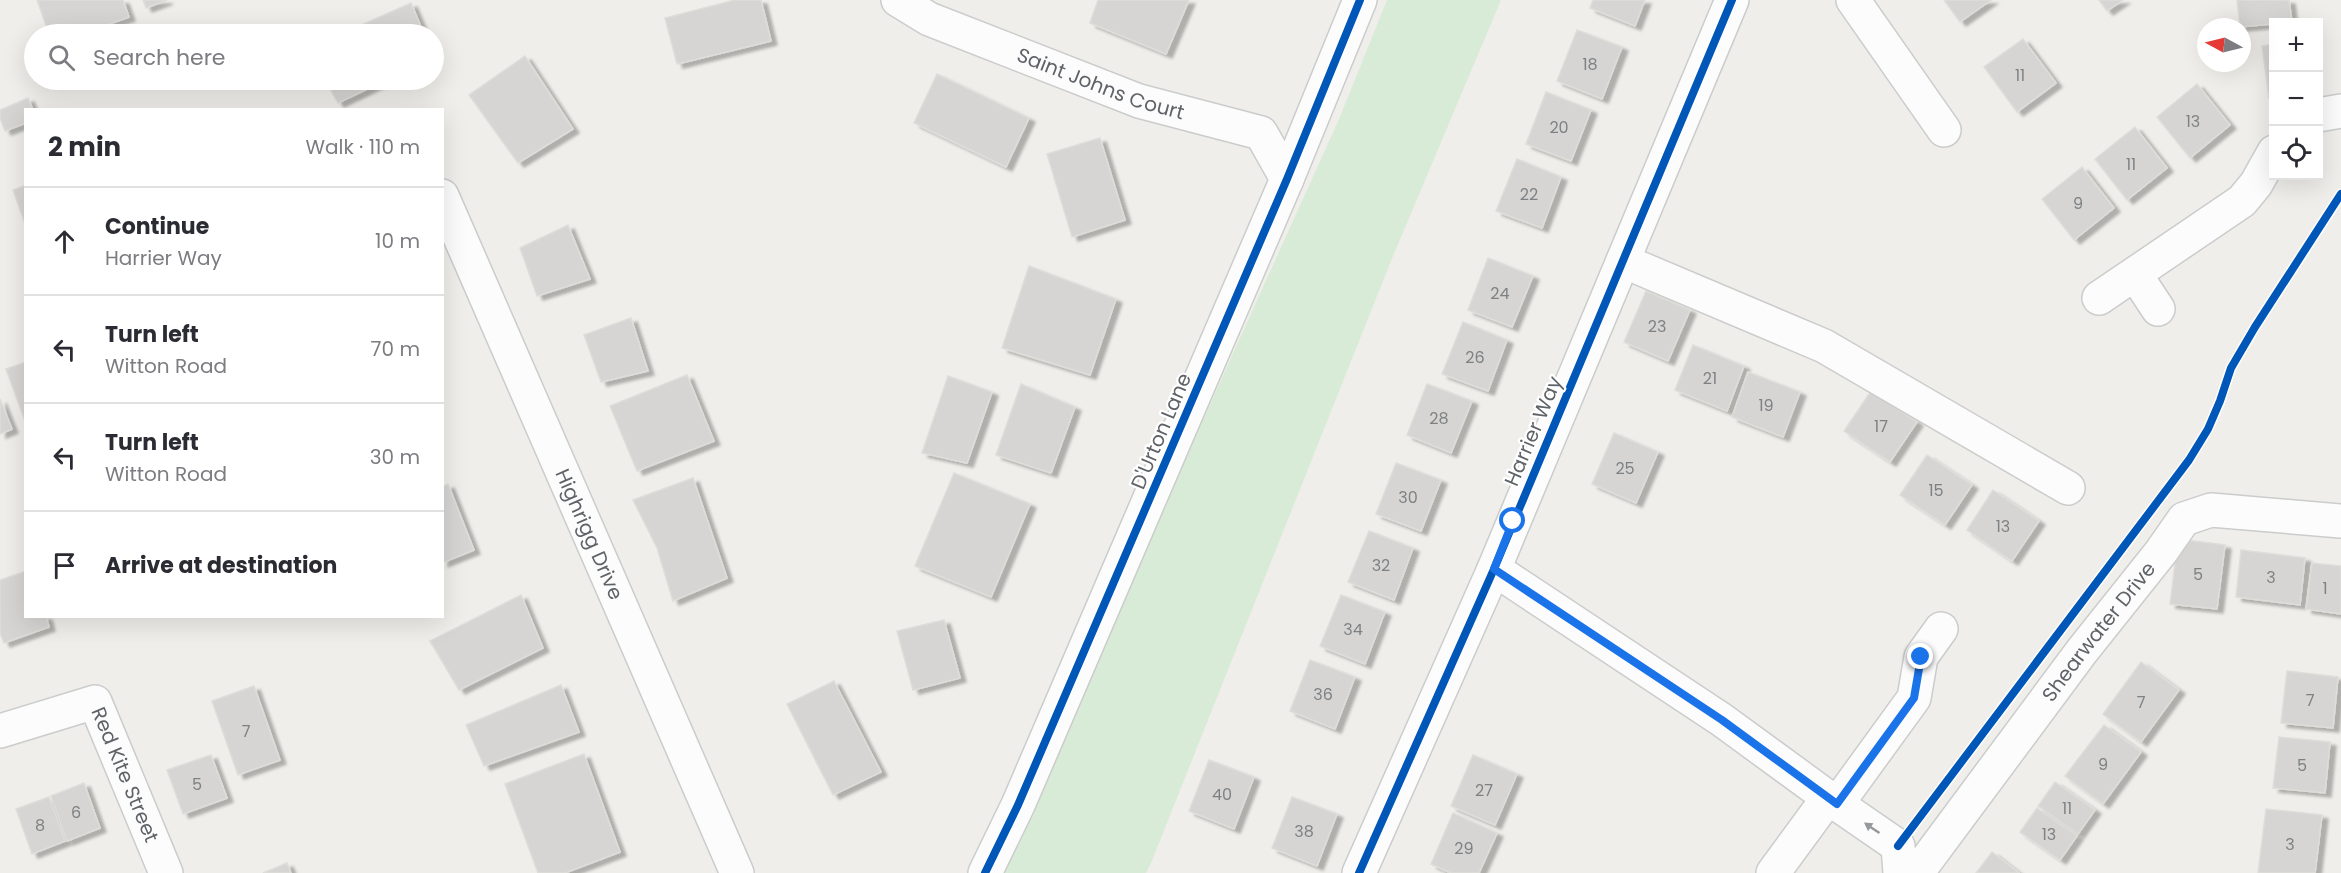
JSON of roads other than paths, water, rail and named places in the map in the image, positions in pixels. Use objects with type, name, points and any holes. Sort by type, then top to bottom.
[{"type":"street","name":"Saint Johns Court","points":[[898,0],[929,19],[1139,101],[1261,133],[1287,179]]},
{"type":"street","name":"D'Urton Lane","points":[[985,873],[1018,805],[1287,179],[1360,0]]},
{"type":"street","name":"Harrier Way","points":[[1359,873],[1494,569],[1732,0]]},
{"type":"street","points":[[1853,0],[1944,130]]},
{"type":"street","points":[[2323,114],[2341,111]]},
{"type":"street","points":[[2099,298],[2242,201],[2256,184],[2269,161]]},
{"type":"street","name":"Highrigg Drive","points":[[444,201],[737,873]]},
{"type":"street","points":[[1623,261],[1824,346],[2068,488]]},
{"type":"street","points":[[2136,274],[2158,309]]},
{"type":"street","name":"Shearwater Drive","points":[[1917,873],[2082,651],[2161,552],[2184,519],[2211,510],[2341,521]]},
{"type":"street","points":[[1494,569],[1722,720],[1898,846],[1900,873]]},
{"type":"street","points":[[1773,873],[1914,698],[1921,657],[1941,629]]},
{"type":"street","name":"Red Kite Street","points":[[0,731],[95,702],[125,780],[166,873]]}]
